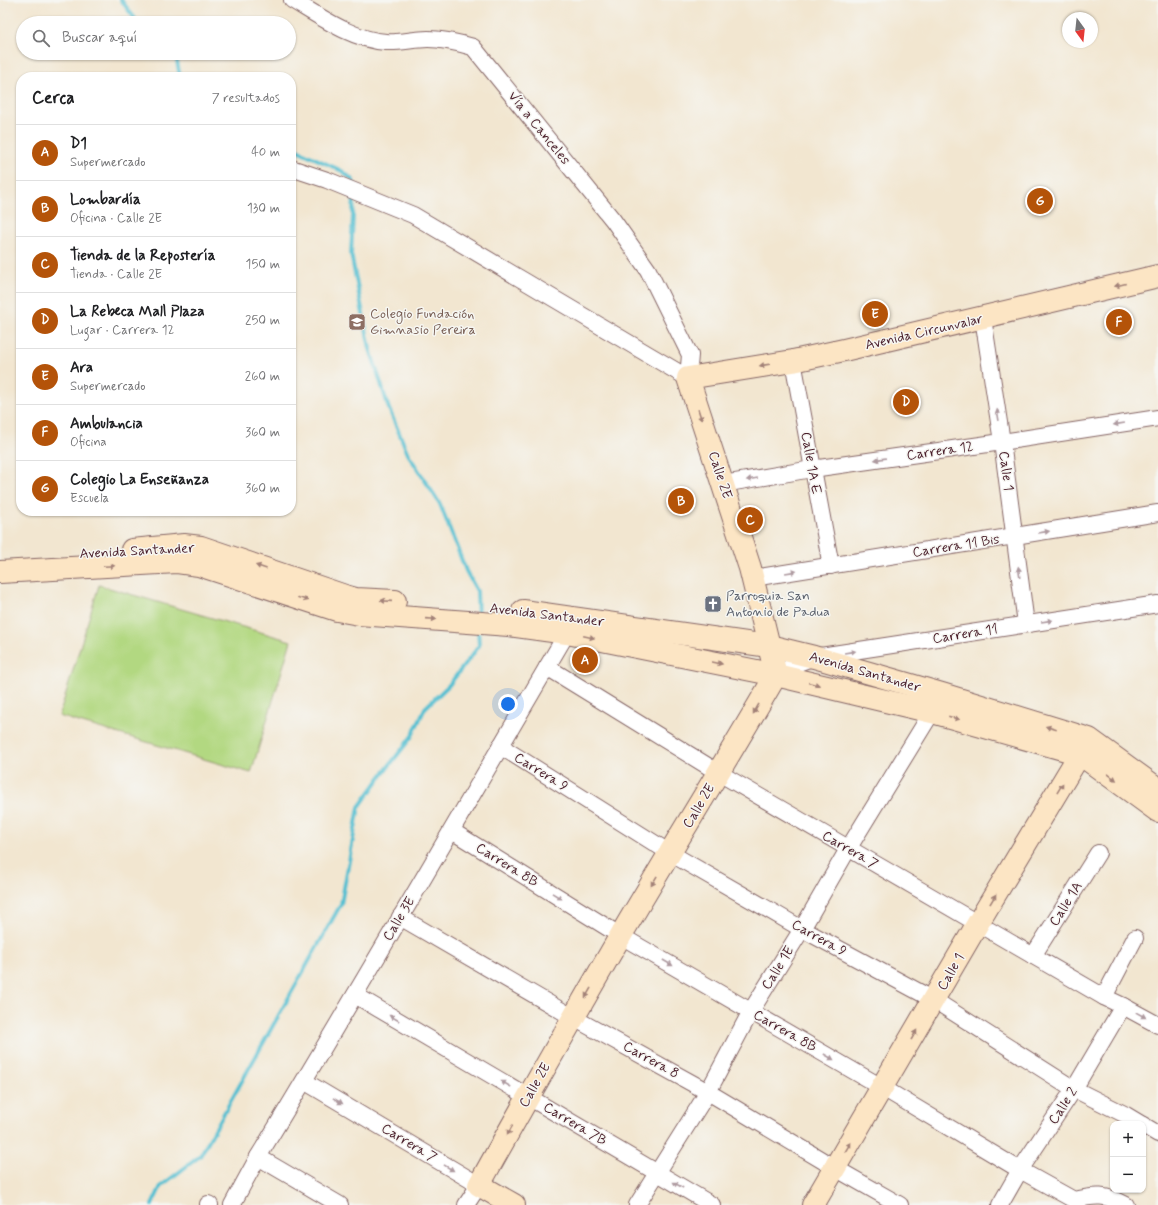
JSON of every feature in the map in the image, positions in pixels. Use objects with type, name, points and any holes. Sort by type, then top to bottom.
[{"type":"main road","name":"Avenida Circunvalar","points":[[688,378],[793,361],[859,347],[1158,276]]},
{"type":"main road","name":"Calle 2E","points":[[479,1185],[621,936],[776,675],[753,578],[688,378]]},
{"type":"main road","name":"Avenida Santander","points":[[0,560],[184,546],[201,547],[356,599],[508,609],[769,646],[942,694],[1084,747]]},
{"type":"main road","name":"Avenida Santander","points":[[0,572],[177,562],[199,565],[337,610],[359,614],[509,625],[567,633],[776,675],[1084,747]]},
{"type":"main road","points":[[1084,747],[1158,789]]},
{"type":"main road","points":[[1084,747],[1158,811]]},
{"type":"main road","name":"Calle 1","points":[[813,1205],[883,1088],[978,923],[1084,747]]},
{"type":"main road","name":"Carrera 7","points":[[479,1185],[514,1205]]},
{"type":"street","name":"Vía a Canceles","points":[[292,0],[342,29],[365,38],[386,42],[437,40],[452,41],[473,47],[613,220],[648,270],[690,355],[688,378]]},
{"type":"street","points":[[296,170],[327,180],[413,214],[688,378]]},
{"type":"street","name":"Calle 1","points":[[983,318],[1002,442],[1026,624]]},
{"type":"street","name":"Calle 1A E","points":[[793,361],[831,566]]},
{"type":"street","name":"Carrera 12","points":[[723,484],[812,469],[1158,418]]},
{"type":"street","name":"Carrera 11 Bis","points":[[753,578],[1158,513]]},
{"type":"street","name":"Carrera 11","points":[[776,675],[798,663],[814,658],[1158,604]]},
{"type":"street","name":"Calle 3E","points":[[232,1205],[258,1157],[452,831],[567,633]]},
{"type":"street","name":"Carrera 7","points":[[547,667],[719,773],[848,849],[1104,997],[1158,1025]]},
{"type":"street","name":"Calle 1E","points":[[637,1205],[656,1172],[708,1092],[751,1011],[932,712]]},
{"type":"street","name":"Carrera 9","points":[[500,746],[670,853],[802,929],[934,1000],[1074,1089],[1137,1121]]},
{"type":"street","name":"Carrera 8B","points":[[452,831],[621,936],[883,1088],[1020,1170],[1074,1200],[1093,1196],[1114,1198],[1126,1205]]},
{"type":"street","name":"Calle 1A","points":[[1033,956],[1098,853]]},
{"type":"street","name":"Carrera 8","points":[[400,917],[574,1018],[708,1092],[900,1205]]},
{"type":"street","points":[[1104,997],[1135,938]]},
{"type":"street","name":"Carrera 7B","points":[[355,995],[712,1205]]},
{"type":"street","name":"Calle 2","points":[[1000,1205],[1020,1170],[1074,1089],[1123,1006]]},
{"type":"street","name":"Carrera 7","points":[[304,1081],[479,1185]]},
{"type":"street","name":"Carrera 9","points":[[1146,1126],[1158,1134]]},
{"type":"street","points":[[258,1157],[340,1205]]},
{"type":"street","name":"Calle 2E","points":[[466,1205],[479,1185]]},
{"type":"green space","points":[[99,585],[291,641],[251,773],[59,716]]},
{"type":"waterway","points":[[121,0],[133,16]]},
{"type":"waterway","points":[[176,60],[179,72]]},
{"type":"waterway","points":[[296,149],[342,171],[353,180],[354,187]]},
{"type":"waterway","points":[[354,196],[351,254],[370,349],[389,409],[408,454],[440,504],[466,571],[477,591],[478,617]]},
{"type":"waterway","points":[[152,1205],[161,1186],[200,1156],[341,904],[359,807],[412,736],[425,708],[449,685],[479,646],[478,629]]},
{"type":"place","name":"Colegio La Enseñanza","points":[[1040,201]]},
{"type":"place","name":"Ara","points":[[875,314]]},
{"type":"place","name":"Colegio Fundación Gimnasio Pereira","points":[[357,322]]},
{"type":"place","name":"Ambulancia","points":[[1119,322]]},
{"type":"place","name":"La Rebeca Mall Plaza","points":[[906,402]]},
{"type":"place","name":"Lombardía","points":[[681,501]]},
{"type":"place","name":"Tienda de la Repostería","points":[[750,520]]},
{"type":"place","name":"Parroquia San Antonio de Padua","points":[[713,604]]},
{"type":"place","name":"D1","points":[[585,660]]}]
